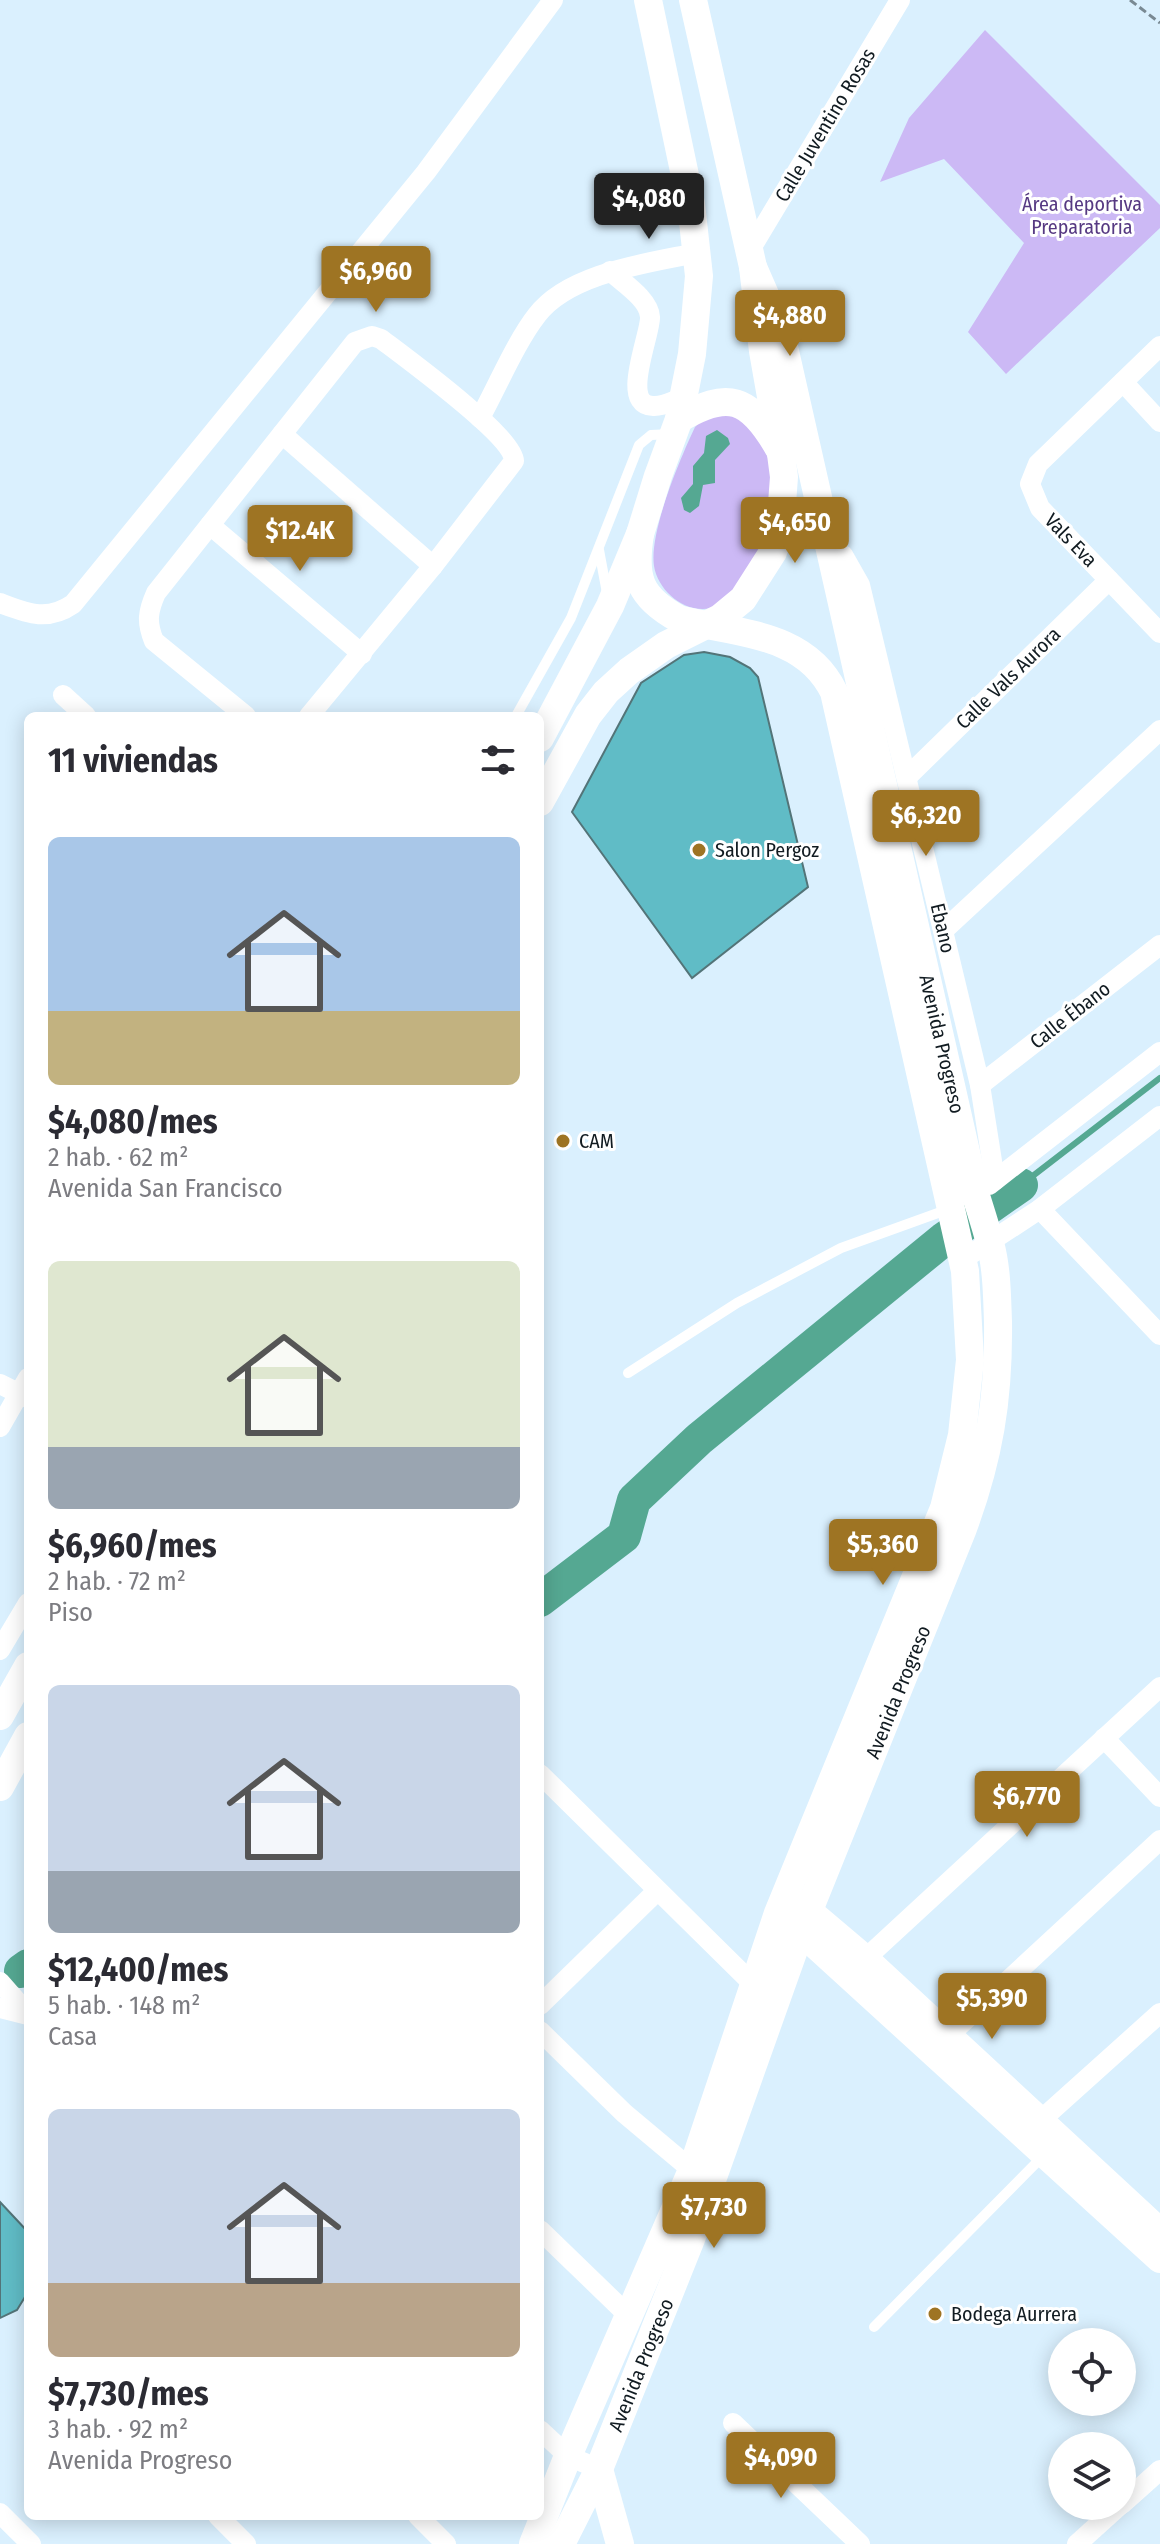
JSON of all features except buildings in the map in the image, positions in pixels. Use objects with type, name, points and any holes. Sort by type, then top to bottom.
[{"type":"main road","points":[[544,730],[610,606],[640,534],[678,417],[697,315],[696,253],[686,167],[648,0]]},
{"type":"main road","points":[[544,795],[588,715],[606,692],[666,645],[706,626],[743,599],[773,552],[783,509],[781,454],[757,310],[752,258],[693,0]]},
{"type":"main road","name":"Avenida Progreso","points":[[551,2541],[599,2469],[691,2239],[805,1921],[977,1491],[995,1411],[997,1285],[989,1240],[971,1201],[780,329],[752,258]]},
{"type":"main road","points":[[678,417],[719,400],[737,403],[750,410],[781,454],[828,537]]},
{"type":"main road","points":[[640,534],[637,578],[651,600],[679,619],[706,626]]},
{"type":"main road","name":"Avenida Progreso","points":[[706,626],[789,644],[816,663],[883,790]]},
{"type":"main road","name":"Avenida Progreso","points":[[551,2541],[568,2456],[692,2170],[782,1902],[944,1508],[955,1468],[970,1360],[962,1257],[971,1201]]},
{"type":"main road","points":[[0,1716],[24,1673]]},
{"type":"main road","points":[[0,1787],[24,1743]]},
{"type":"main road","points":[[782,1902],[1042,2137],[1160,2232]]},
{"type":"main road","points":[[805,1921],[865,1959],[948,2036],[1160,2259]]},
{"type":"main road","points":[[599,2469],[620,2544]]},
{"type":"street","points":[[0,603],[39,616],[52,615],[73,604],[426,172],[553,0]]},
{"type":"street","name":"Calle Juventino Rosas","points":[[752,258],[900,0]]},
{"type":"street","points":[[480,418],[537,314],[558,296],[610,271],[696,253]]},
{"type":"street","points":[[610,271],[647,305],[650,317],[637,381],[640,400],[647,406],[678,417]]},
{"type":"street","points":[[241,712],[154,641],[148,625],[148,611],[156,593],[355,342],[372,336],[418,367],[480,418],[510,446],[514,455],[513,467],[312,712]]},
{"type":"street","name":"Vals Eva","points":[[1160,346],[1034,470],[1030,484],[1033,495],[1054,524],[1160,633]]},
{"type":"street","points":[[1123,382],[1160,422]]},
{"type":"street","points":[[282,434],[433,566]]},
{"type":"street","points":[[210,525],[362,654]]},
{"type":"street","name":"Calle Vals Aurora","points":[[883,790],[1109,580]]},
{"type":"street","points":[[63,695],[82,712]]},
{"type":"street","points":[[944,930],[1160,730]]},
{"type":"street","name":"Ebano","points":[[883,790],[944,930],[980,1085],[971,1201]]},
{"type":"street","name":"Calle Ébano","points":[[980,1085],[1160,945]]},
{"type":"street","points":[[971,1201],[1160,1052]]},
{"type":"street","points":[[962,1257],[1040,1209],[1158,1122]]},
{"type":"street","points":[[1040,1209],[1160,1335]]},
{"type":"street","points":[[0,1384],[24,1390]]},
{"type":"street","points":[[0,1427],[24,1391]]},
{"type":"street","points":[[0,1650],[24,1610]]},
{"type":"street","points":[[865,1959],[1160,1687]]},
{"type":"street","points":[[1104,1738],[1160,1797]]},
{"type":"street","points":[[545,1788],[755,1986]]},
{"type":"street","points":[[948,2036],[1160,1840]]},
{"type":"street","points":[[544,2001],[657,1891]]},
{"type":"street","points":[[0,1982],[24,2010]]},
{"type":"street","points":[[0,2008],[24,2014]]},
{"type":"street","points":[[1042,2137],[1160,2013]]},
{"type":"street","points":[[544,2035],[624,2113],[692,2170]]},
{"type":"street","points":[[544,2234],[630,2317]]},
{"type":"street","points":[[733,2423],[860,2544]]},
{"type":"street","points":[[544,2434],[568,2456],[599,2469]]},
{"type":"street","points":[[1136,2492],[1160,2470]]},
{"type":"street","points":[[0,2513],[31,2544]]},
{"type":"street","points":[[222,2520],[246,2544]]},
{"type":"street","points":[[422,2520],[446,2544]]},
{"type":"street","points":[[1077,2544],[1104,2520]]},
{"type":"lane","points":[[518,712],[571,618],[639,445],[678,417]]},
{"type":"lane","points":[[598,548],[610,606]]},
{"type":"lane","points":[[628,1373],[737,1303],[841,1248],[971,1201]]},
{"type":"lane","points":[[874,2327],[1042,2137]]},
{"type":"path","points":[[1130,0],[1160,23]]},
{"type":"green space","name":"Área deportiva Preparatoria","points":[[985,30],[1160,205],[1160,228],[1006,374],[968,332],[1024,243],[944,159],[880,182],[909,118]]},
{"type":"green space","points":[[728,412],[746,418],[764,450],[774,476],[773,507],[762,550],[746,583],[715,606],[701,609],[674,599],[661,584],[654,566],[656,534],[667,496],[695,427],[706,416]]},
{"type":"shaded area","points":[[717,430],[728,438],[730,444],[715,460],[715,483],[703,485],[699,506],[690,513],[684,510],[681,498],[693,484],[693,466],[704,453],[706,436]]},
{"type":"waterway","points":[[1021,1185],[1160,1078]]},
{"type":"waterway","points":[[544,1597],[624,1536],[634,1500],[699,1439],[944,1239],[1021,1185]]},
{"type":"place","name":"Salon Pergoz","points":[[699,850]]},
{"type":"place","name":"CAM","points":[[563,1141]]},
{"type":"place","name":"Bodega Aurrera","points":[[935,2314]]}]
